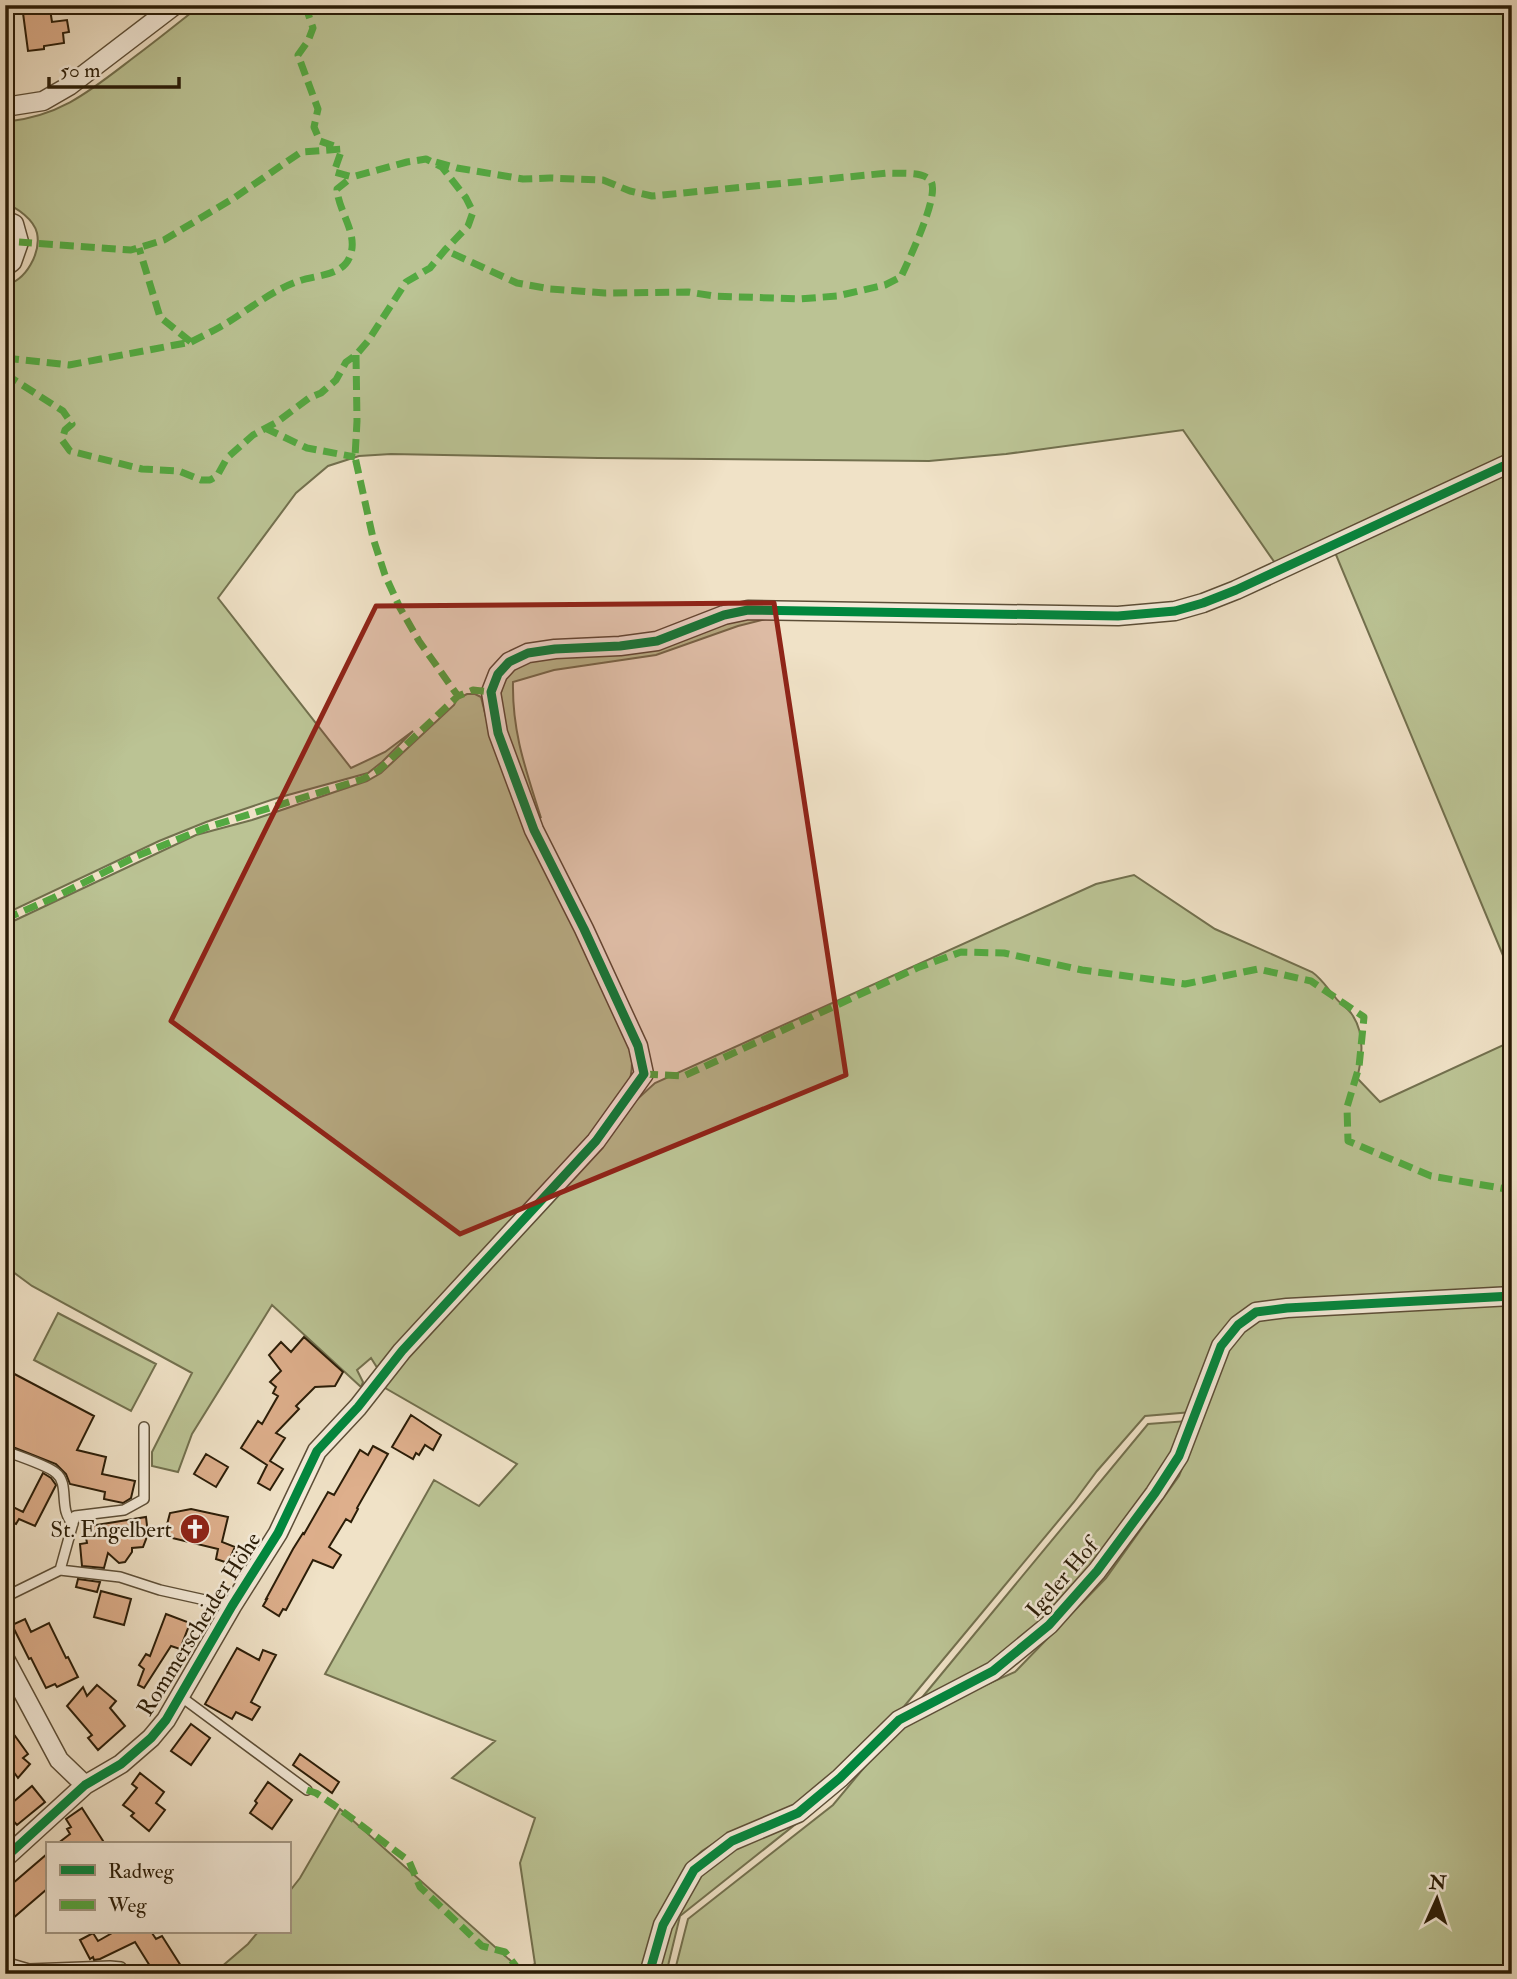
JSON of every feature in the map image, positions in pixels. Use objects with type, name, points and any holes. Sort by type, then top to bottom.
[{"type":"street","points":[[5,107],[43,101],[69,86],[175,5]]},
{"type":"street","points":[[5,220],[14,224],[19,242],[12,262],[5,267]]},
{"type":"street","name":"Rommerscheider Höhe","points":[[5,1858],[85,1785],[121,1764],[151,1738],[166,1720],[278,1533],[317,1451],[358,1407],[401,1351],[596,1141],[644,1074],[638,1046],[584,929],[534,830],[498,733],[491,692],[498,674],[509,662],[528,653],[541,651],[657,641],[724,615],[748,610],[1118,616],[1175,611],[1236,590],[1512,462]]},
{"type":"street","name":"Igeler Hof","points":[[649,1974],[663,1925],[694,1870],[732,1841],[798,1812],[840,1778],[899,1720],[993,1671],[1049,1625],[1097,1571],[1179,1457],[1221,1346],[1238,1325],[1256,1312],[1287,1308],[1512,1296]]},
{"type":"street","points":[[5,1659],[58,1760],[85,1785]]},
{"type":"street","points":[[5,1967],[9,1974]]},
{"type":"lane","points":[[5,1597],[60,1570],[75,1516],[124,1510],[144,1499],[145,1427]]},
{"type":"lane","points":[[5,1451],[57,1473],[62,1482],[66,1515],[73,1524]]},
{"type":"lane","name":"Rommerscheider Höhe","points":[[60,1570],[120,1577],[160,1590],[232,1606]]},
{"type":"lane","points":[[180,1696],[307,1790]]},
{"type":"lane","points":[[5,1962],[29,1969],[121,1967]]},
{"type":"highlighted area","points":[[774,603],[846,1075],[460,1234],[171,1021],[376,606]]},
{"type":"green space","points":[[201,5],[1512,5],[1512,456],[1275,563],[1183,430],[1006,454],[929,461],[391,454],[359,456],[328,466],[296,493],[218,598],[351,768],[385,752],[413,731],[368,773],[277,798],[206,822],[159,841],[5,914],[5,285],[25,272],[34,257],[38,241],[35,228],[29,219],[5,204],[5,122],[43,114],[74,100],[103,81]]},
{"type":"green space","points":[[1512,469],[1512,977],[1334,550]]},
{"type":"green space","points":[[751,615],[778,616],[738,626],[656,655],[554,670],[513,682],[517,735],[541,818],[530,805],[499,708],[504,682],[513,671],[538,659]]},
{"type":"green space","points":[[467,694],[481,697],[490,733],[628,1037],[632,1068],[625,1092],[589,1138],[378,1369],[371,1358],[357,1370],[363,1382],[361,1387],[272,1305],[192,1434],[178,1472],[152,1466],[152,1452],[192,1373],[32,1286],[5,1266],[5,925],[196,835],[252,820],[367,781],[381,773],[454,705],[457,699]]},
{"type":"green space","points":[[1134,875],[1215,929],[1312,972],[1356,1020],[1362,1044],[1357,1078],[1380,1102],[1512,1041],[1512,1292],[1250,1310],[1192,1412],[1145,1416],[897,1715],[818,1794],[721,1839],[691,1861],[673,1890],[644,1974],[213,1974],[256,1934],[290,1934],[290,1891],[340,1809],[521,1970],[535,1964],[520,1863],[535,1818],[452,1778],[495,1741],[325,1674],[434,1480],[479,1506],[517,1464],[380,1385],[622,1113],[655,1083],[1096,884]]},
{"type":"green space","points":[[1512,1302],[1512,1974],[674,1974],[688,1919],[833,1805],[902,1722],[1015,1672],[1106,1578],[1179,1476],[1232,1341],[1260,1318]]},
{"type":"green space","points":[[58,1313],[156,1364],[131,1411],[34,1360]]},
{"type":"green space","points":[[1187,1421],[1178,1449],[1094,1569],[1004,1662],[920,1700],[1148,1424]]},
{"type":"green space","points":[[826,1800],[680,1916],[666,1974],[653,1974],[668,1927],[704,1861]]},
{"type":"building","points":[[50,9],[52,22],[67,20],[69,32],[63,33],[64,43],[28,51],[23,13]]},
{"type":"building","points":[[304,1337],[343,1372],[335,1386],[315,1387],[296,1406],[299,1409],[276,1433],[285,1438],[270,1461],[283,1469],[270,1490],[258,1483],[267,1465],[241,1448],[258,1421],[262,1424],[278,1396],[273,1393],[276,1387],[270,1382],[281,1371],[269,1355],[281,1342],[291,1352]]},
{"type":"building","points":[[5,1369],[94,1416],[77,1450],[106,1457],[102,1474],[135,1481],[131,1498],[123,1503],[104,1499],[105,1492],[70,1484],[66,1474],[56,1464],[5,1444]]},
{"type":"building","points":[[411,1415],[441,1435],[433,1450],[425,1445],[413,1459],[392,1447]]},
{"type":"building","points":[[373,1446],[388,1454],[351,1522],[346,1519],[329,1547],[341,1555],[333,1568],[313,1560],[286,1610],[283,1609],[279,1616],[263,1606],[293,1549],[328,1492],[334,1495],[360,1450],[368,1455]]},
{"type":"building","points":[[206,1454],[228,1467],[216,1487],[194,1474]]},
{"type":"building","points":[[43,1473],[56,1485],[35,1526],[19,1519],[16,1524],[5,1519],[5,1503],[23,1512]]},
{"type":"building","name":"St. Engelbert","points":[[191,1509],[228,1517],[222,1542],[235,1547],[228,1563],[216,1559],[218,1549],[164,1536],[170,1513]]},
{"type":"building","points":[[146,1517],[148,1534],[143,1547],[132,1548],[125,1562],[119,1563],[108,1553],[104,1568],[82,1566],[80,1544],[87,1543],[84,1527]]},
{"type":"building","points":[[78,1579],[100,1582],[97,1592],[76,1587]]},
{"type":"building","points":[[101,1591],[131,1599],[124,1625],[94,1617]]},
{"type":"building","points":[[166,1614],[190,1623],[180,1649],[171,1646],[144,1688],[138,1685],[144,1669],[139,1665],[146,1654],[150,1656]]},
{"type":"building","points":[[25,1619],[31,1632],[49,1623],[78,1677],[57,1687],[55,1684],[46,1688],[12,1625]]},
{"type":"building","points":[[237,1648],[259,1660],[263,1650],[276,1655],[251,1702],[260,1707],[252,1720],[236,1712],[232,1719],[205,1704]]},
{"type":"building","points":[[97,1685],[116,1701],[110,1708],[125,1726],[98,1750],[88,1738],[92,1735],[67,1706],[83,1687],[87,1696]]},
{"type":"building","points":[[5,1722],[28,1754],[23,1758],[30,1764],[18,1778],[5,1760]]},
{"type":"building","points":[[191,1724],[210,1738],[191,1765],[171,1751]]},
{"type":"building","points":[[300,1754],[339,1782],[332,1793],[293,1765]]},
{"type":"building","points":[[140,1773],[164,1792],[156,1803],[165,1810],[149,1831],[131,1816],[134,1813],[123,1805],[137,1788],[132,1784]]},
{"type":"building","points":[[268,1782],[292,1800],[272,1829],[250,1813]]},
{"type":"building","points":[[32,1786],[45,1802],[17,1825],[5,1809]]},
{"type":"building","points":[[82,1808],[104,1842],[60,1842],[70,1834],[67,1829],[71,1827],[66,1819]]},
{"type":"building","points":[[46,1855],[46,1890],[5,1925],[5,1890]]},
{"type":"building","points":[[94,1934],[98,1941],[110,1934],[153,1934],[156,1939],[162,1936],[181,1966],[168,1974],[155,1974],[135,1942],[100,1959],[90,1959],[80,1940]]},
{"type":"marked path","points":[[305,5],[313,28],[298,55],[318,109],[314,127],[320,141],[337,147]]},
{"type":"marked path","points":[[5,374],[63,411],[72,424],[65,430],[62,440],[70,451],[142,469],[179,471],[201,480],[210,480],[217,476],[227,458],[253,435],[321,393],[336,380],[346,362],[368,341],[406,282],[430,268],[468,226],[473,212],[466,198],[442,167],[426,159],[352,177],[334,172],[342,149],[301,152],[234,198],[164,240],[131,250],[19,242]]},
{"type":"marked path","points":[[436,162],[523,179],[603,180],[652,196],[888,173],[922,175],[930,180],[932,187],[932,198],[923,227],[901,277],[885,285],[837,296],[799,299],[714,296],[688,292],[605,293],[550,289],[517,283],[445,250]]},
{"type":"marked path","points":[[191,342],[278,290],[299,281],[328,274],[346,263],[350,256],[352,239],[337,189],[352,177]]},
{"type":"marked path","points":[[5,358],[69,365],[191,342],[160,317],[139,248]]},
{"type":"marked path","points":[[356,355],[355,457],[373,538],[385,575],[400,608],[419,641],[458,696]]},
{"type":"marked path","points":[[265,428],[307,448],[355,457]]},
{"type":"marked path","points":[[5,919],[137,856],[205,828],[363,779],[379,770],[458,696],[473,690],[491,692]]},
{"type":"marked path","points":[[644,1074],[684,1076],[917,968],[961,952],[1004,953],[1082,970],[1185,984],[1258,969],[1311,981],[1364,1017],[1359,1067],[1347,1107],[1348,1141],[1431,1176],[1512,1190]]},
{"type":"marked path","points":[[307,1790],[334,1805],[409,1861],[420,1887],[482,1946],[505,1952],[522,1974]]},
{"type":"marked path","points":[[5,1967],[9,1974]]},
{"type":"marked path","points":[[121,1967],[133,1969],[140,1974]]},
{"type":"cycle path","points":[[5,1858],[85,1785],[121,1764],[151,1738],[166,1720],[278,1533],[317,1451],[358,1407],[402,1351],[596,1141],[644,1074],[638,1046],[584,929],[534,830],[498,733],[491,692],[498,674],[509,662],[528,653],[555,649],[657,641],[724,615],[748,610],[1118,616],[1175,611],[1236,590],[1512,462]]},
{"type":"cycle path","points":[[649,1974],[663,1925],[694,1870],[732,1841],[798,1813],[840,1778],[899,1720],[993,1671],[1049,1625],[1097,1571],[1179,1456],[1221,1346],[1238,1325],[1256,1312],[1287,1308],[1512,1296]]},
{"type":"place","name":"St. Engelbert","points":[[195,1529]]}]
